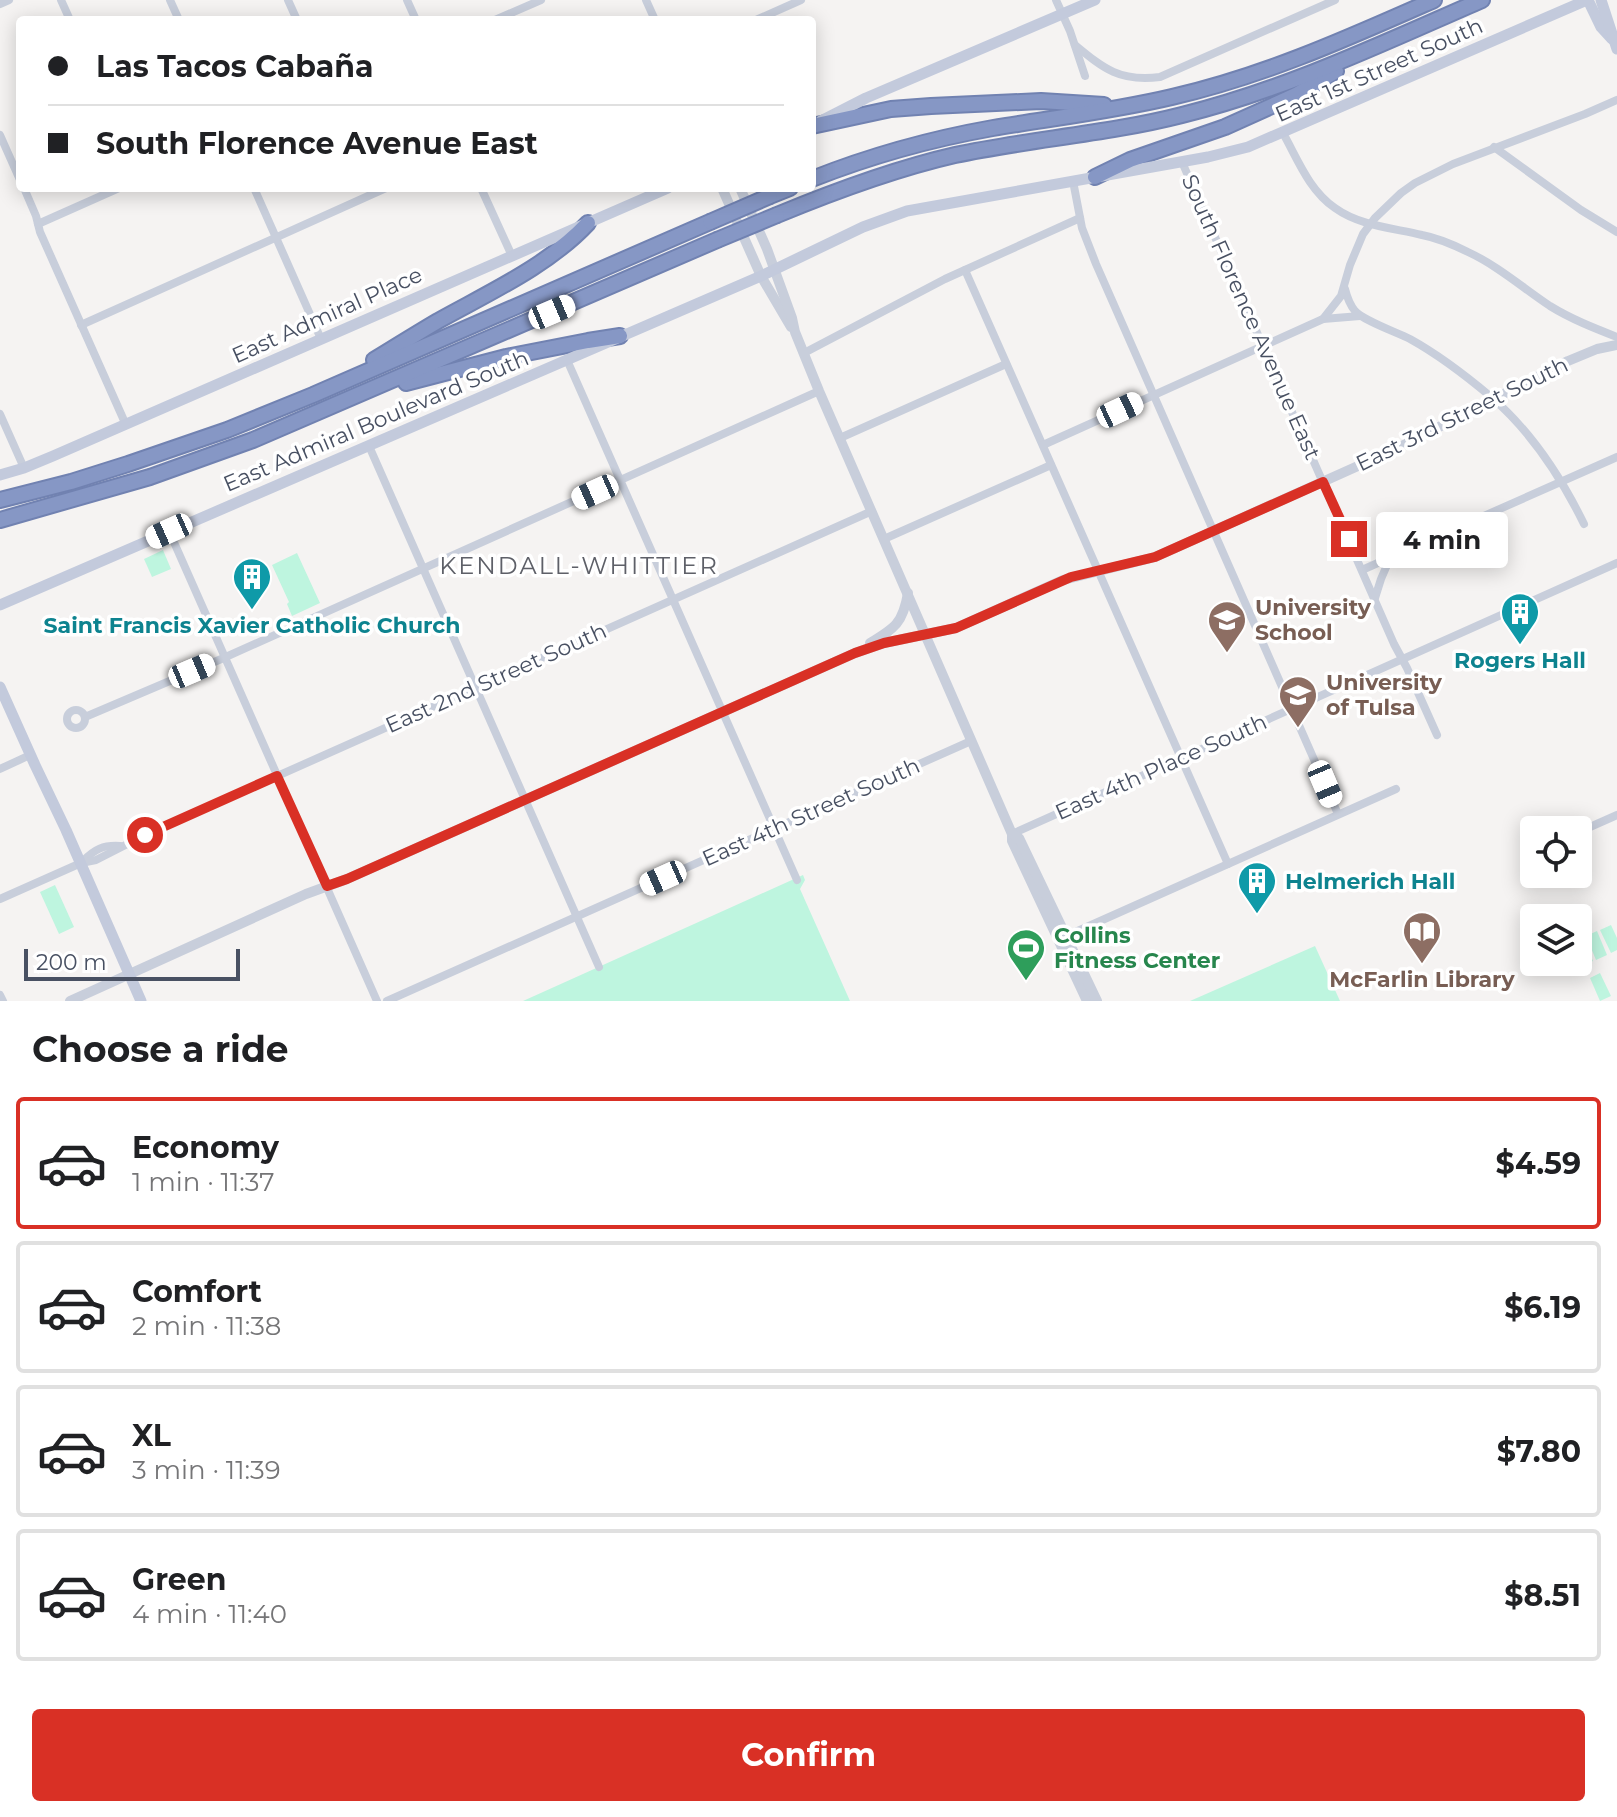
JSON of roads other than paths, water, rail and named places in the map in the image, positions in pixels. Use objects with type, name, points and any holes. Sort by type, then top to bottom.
[{"type":"highway","points":[[816,178],[880,155],[933,141],[991,128],[1129,106],[1214,86],[1266,70],[1434,0]]},
{"type":"highway","points":[[0,520],[106,491],[253,440],[717,240],[853,185],[957,155],[1144,124],[1242,99],[1300,78],[1482,0]]},
{"type":"highway","points":[[1095,177],[1130,160],[1200,136],[1296,95],[1380,44]]},
{"type":"highway","points":[[816,125],[891,109],[931,106],[1041,101],[1129,106]]},
{"type":"highway","points":[[0,500],[71,482],[182,447],[256,419],[780,192]]},
{"type":"highway","points":[[325,390],[436,322],[506,284],[572,241],[588,223]]},
{"type":"highway","points":[[367,392],[453,373],[506,357],[620,336]]},
{"type":"main road","points":[[816,124],[852,104],[1095,0]]},
{"type":"main road","points":[[1587,0],[1601,27],[1615,44]]},
{"type":"main road","name":"East 1st Street South","points":[[1182,162],[1232,152],[1283,133],[1587,0]]},
{"type":"main road","points":[[1601,0],[1615,44]]},
{"type":"main road","name":"East Admiral Boulevard South","points":[[0,605],[761,276],[863,227],[907,211],[1182,162]]},
{"type":"main road","name":"East Admiral Place","points":[[0,475],[126,425],[659,192]]},
{"type":"main road","points":[[0,687],[141,1001]]},
{"type":"street","points":[[0,4],[9,0]]},
{"type":"street","points":[[503,16],[541,0]]},
{"type":"street","points":[[765,16],[801,0]]},
{"type":"street","points":[[1056,0],[1085,76]]},
{"type":"street","points":[[1075,45],[1104,69],[1130,78],[1160,77],[1335,0]]},
{"type":"street","points":[[1323,319],[1338,301],[1363,234],[1391,202],[1415,183],[1494,147],[1617,100]]},
{"type":"street","points":[[1283,133],[1305,175],[1337,210],[1371,224],[1426,236],[1469,252],[1553,307],[1617,337]]},
{"type":"street","points":[[0,135],[16,171]]},
{"type":"street","points":[[1494,147],[1617,232]]},
{"type":"street","name":"South Florence Avenue East","points":[[1182,162],[1437,735]]},
{"type":"street","points":[[1073,181],[1080,218],[1096,264],[1338,814]]},
{"type":"street","points":[[26,192],[126,425]]},
{"type":"street","points":[[38,224],[110,192]]},
{"type":"street","points":[[256,192],[321,339]]},
{"type":"street","points":[[81,325],[377,192]]},
{"type":"street","points":[[483,192],[512,256]]},
{"type":"street","points":[[724,192],[761,276],[795,332],[1012,834],[1012,841],[1097,1001]]},
{"type":"street","points":[[742,192],[775,269],[795,332]]},
{"type":"street","points":[[804,353],[923,290],[1080,218]]},
{"type":"street","points":[[965,270],[1228,864]]},
{"type":"street","points":[[1344,288],[1353,308],[1361,315],[1412,340],[1463,374],[1493,399],[1532,441],[1561,481],[1584,524]]},
{"type":"street","points":[[1043,445],[1323,319],[1361,315]]},
{"type":"street","name":"East 3rd Street South","points":[[70,1001],[855,653],[884,643],[956,628],[1063,580],[1155,557],[1398,448],[1568,361],[1597,349],[1617,345]]},
{"type":"street","points":[[567,360],[797,880]]},
{"type":"street","points":[[840,438],[1006,364]]},
{"type":"street","points":[[85,717],[819,391]]},
{"type":"street","points":[[0,414],[24,468]]},
{"type":"street","points":[[369,446],[599,967]]},
{"type":"street","points":[[1362,570],[1617,457]]},
{"type":"street","points":[[884,539],[1051,465]]},
{"type":"street","name":"East 2nd Street South","points":[[0,899],[81,863],[105,845],[121,846],[872,511]]},
{"type":"street","points":[[169,531],[377,1001]]},
{"type":"street","points":[[1375,598],[1391,558]]},
{"type":"street","name":"East 4th Place South","points":[[1012,834],[1617,563]]},
{"type":"street","points":[[855,653],[891,631],[905,611],[908,593]]},
{"type":"street","name":"East 4th Street South","points":[[387,1001],[971,741]]},
{"type":"street","points":[[0,769],[30,755]]},
{"type":"street","points":[[1062,938],[1396,789]]},
{"type":"street","points":[[1592,826],[1617,815]]},
{"type":"street","points":[[1062,938],[1087,1001]]},
{"type":"street","points":[[0,995],[3,1001]]},
{"type":"place","name":"Saint Francis Xavier Catholic Church","points":[[252,611]]},
{"type":"place","name":"Rogers Hall","points":[[1520,646]]},
{"type":"place","name":"University School","points":[[1227,654]]},
{"type":"place","name":"University of Tulsa","points":[[1298,729]]},
{"type":"place","name":"Helmerich Hall","points":[[1257,915]]},
{"type":"place","name":"McFarlin Library","points":[[1422,965]]},
{"type":"place","name":"Collins Fitness Center","points":[[1026,982]]},
{"type":"district","name":"KENDALL-WHITTIER","points":[[579,565]]}]
